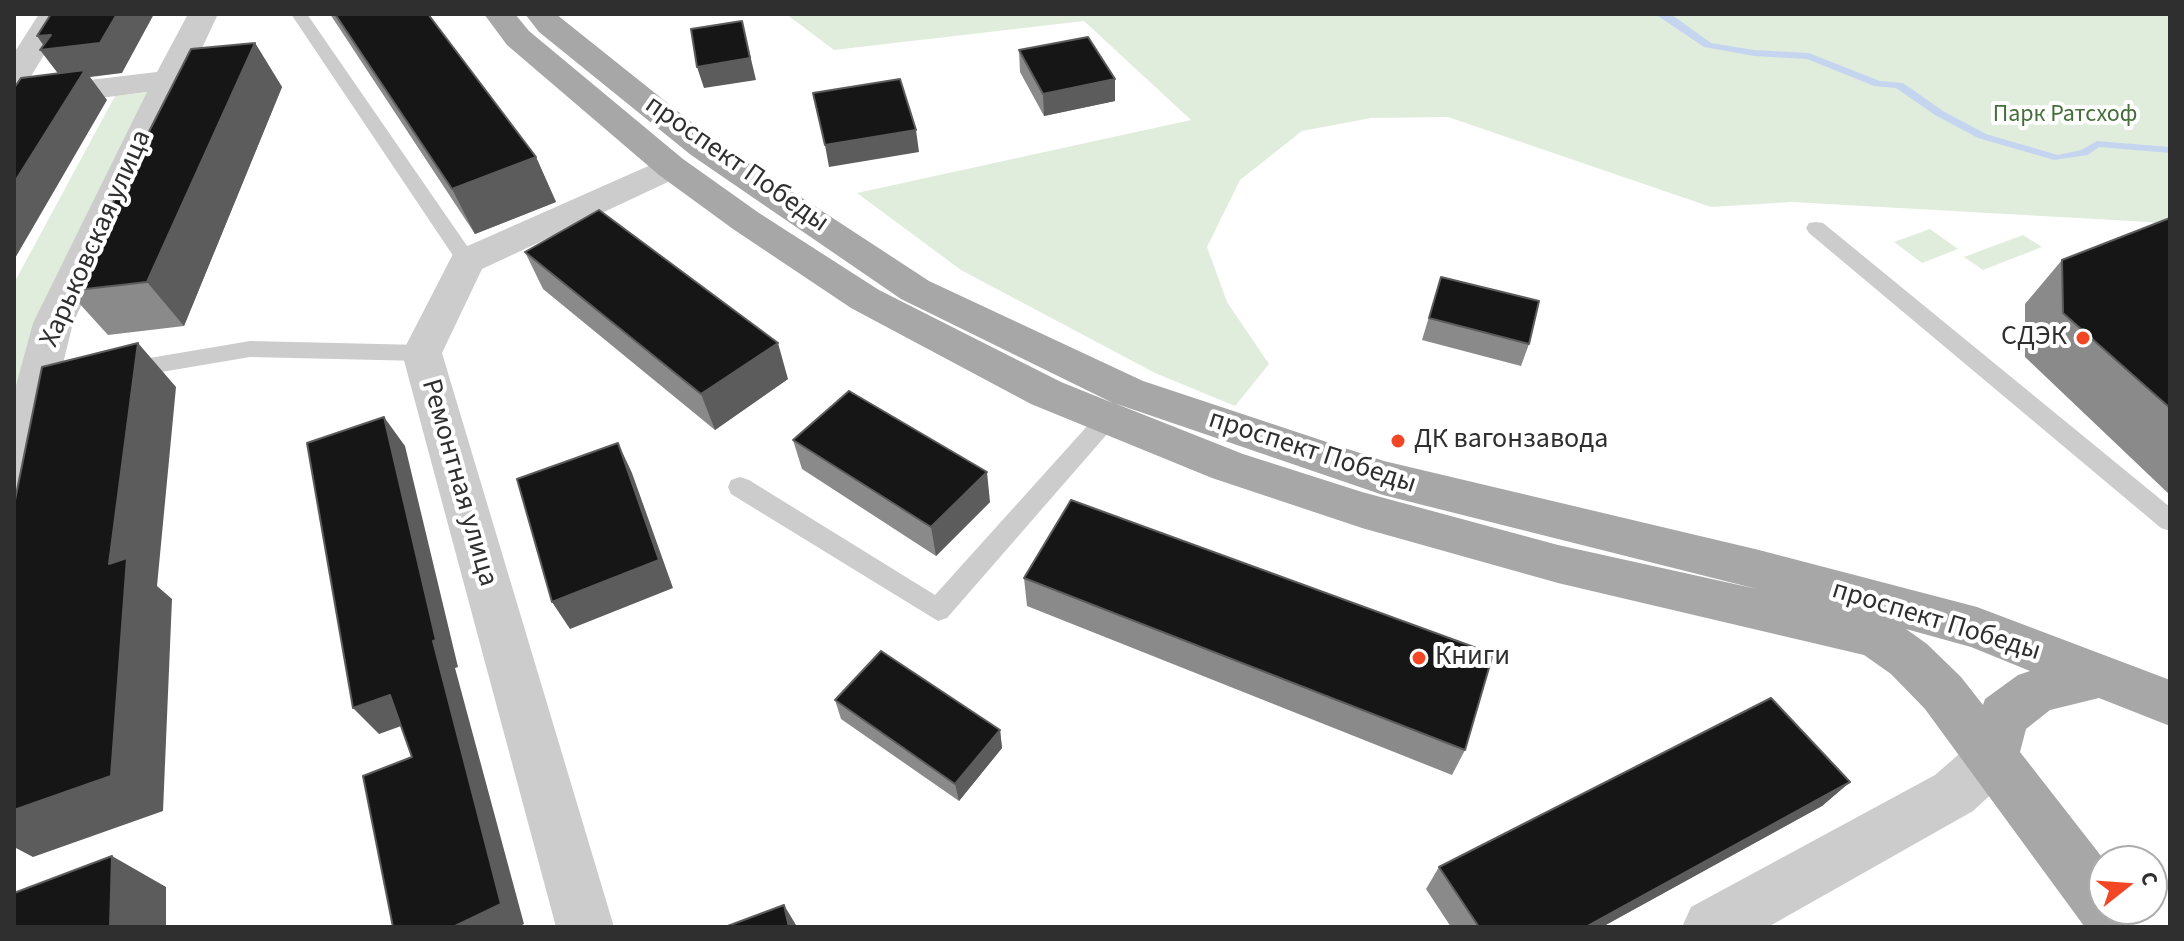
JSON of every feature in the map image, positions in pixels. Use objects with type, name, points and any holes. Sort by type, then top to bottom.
[{"type":"main road","name":"проспект Победы","points":[[499,14],[518,38],[671,167],[865,299],[1019,380],[1107,419],[1228,466],[1362,510],[1558,564],[1877,637],[1909,659],[1943,693],[2088,886]]},
{"type":"main road","name":"проспект Победы","points":[[540,14],[550,26],[703,148],[915,290],[1128,392],[1383,478],[1759,570],[1977,628],[2170,703]]},
{"type":"main road","points":[[1992,759],[2003,716],[2036,691],[2099,676]]},
{"type":"street","points":[[14,79],[54,14]]},
{"type":"street","name":"Харьковская улица","points":[[14,474],[52,382],[53,323],[203,14]]},
{"type":"street","points":[[14,99],[169,80]]},
{"type":"street","points":[[467,261],[671,167]]},
{"type":"street","name":"Ремонтная улица","points":[[467,261],[422,353],[585,927]]},
{"type":"street","points":[[1711,927],[1954,793],[1992,759]]},
{"type":"lane","points":[[299,14],[467,261]]},
{"type":"lane","points":[[1816,228],[2170,521]]},
{"type":"lane","points":[[98,375],[250,349],[422,353]]},
{"type":"lane","points":[[740,487],[938,610],[1107,419]]},
{"type":"green space","name":"Парк Ратсхоф","points":[[786,14],[2170,14],[2170,227],[2149,222],[1792,202],[1711,207],[1448,117],[1371,118],[1302,131],[1240,180],[1207,247],[1227,302],[1269,364],[1235,406],[1155,373],[961,270],[857,193],[1191,120],[1084,21],[834,50]]},
{"type":"green space","points":[[150,92],[14,397],[14,283],[115,96]]},
{"type":"green space","points":[[1930,229],[1958,249],[1922,263],[1894,242]]},
{"type":"green space","points":[[2023,235],[2042,247],[1983,270],[1964,257]]},
{"type":"building","points":[[51,14],[117,14],[100,43],[40,50],[51,35],[37,36]]},
{"type":"building","points":[[335,14],[428,14],[536,157],[452,189]]},
{"type":"building","points":[[742,21],[750,58],[697,67],[691,29]]},
{"type":"building","points":[[1088,37],[1115,79],[1043,94],[1019,50]]},
{"type":"building","points":[[255,43],[147,282],[68,291],[191,49]]},
{"type":"building","points":[[85,70],[14,183],[14,88],[21,78]]},
{"type":"building","points":[[900,79],[916,130],[825,145],[813,93]]},
{"type":"building","points":[[599,210],[778,343],[701,394],[525,252]]},
{"type":"building","points":[[2170,218],[2170,408],[2063,313],[2062,260]]},
{"type":"building","points":[[1441,277],[1539,301],[1529,344],[1429,318]]},
{"type":"building","points":[[138,343],[109,564],[127,558],[111,776],[14,810],[14,505],[42,367]]},
{"type":"building","points":[[849,391],[987,472],[931,527],[793,440]]},
{"type":"building","points":[[384,417],[436,640],[433,641],[501,904],[453,927],[393,927],[363,776],[412,757],[390,695],[353,708],[307,443]]},
{"type":"building","points":[[618,443],[659,560],[552,602],[517,479]]},
{"type":"building","points":[[1071,500],[1493,654],[1465,750],[1024,578]]},
{"type":"building","points":[[881,651],[1000,730],[955,784],[835,700]]},
{"type":"building","points":[[1771,698],[1850,782],[1586,927],[1479,927],[1439,867]]},
{"type":"building","points":[[112,856],[110,927],[14,927],[14,893]]},
{"type":"building","points":[[784,905],[789,927],[725,927]]},
{"type":"waterway","points":[[1660,14],[1708,45],[1754,53],[1809,56],[1878,84],[1899,85],[1939,113],[1982,136],[2058,158],[2084,153],[2097,144],[2170,150]]},
{"type":"place","name":"СДЭК","points":[[2083,338]]},
{"type":"place","name":"ДК вагонзавода","points":[[1398,441]]},
{"type":"place","name":"Книги","points":[[1419,658]]}]
